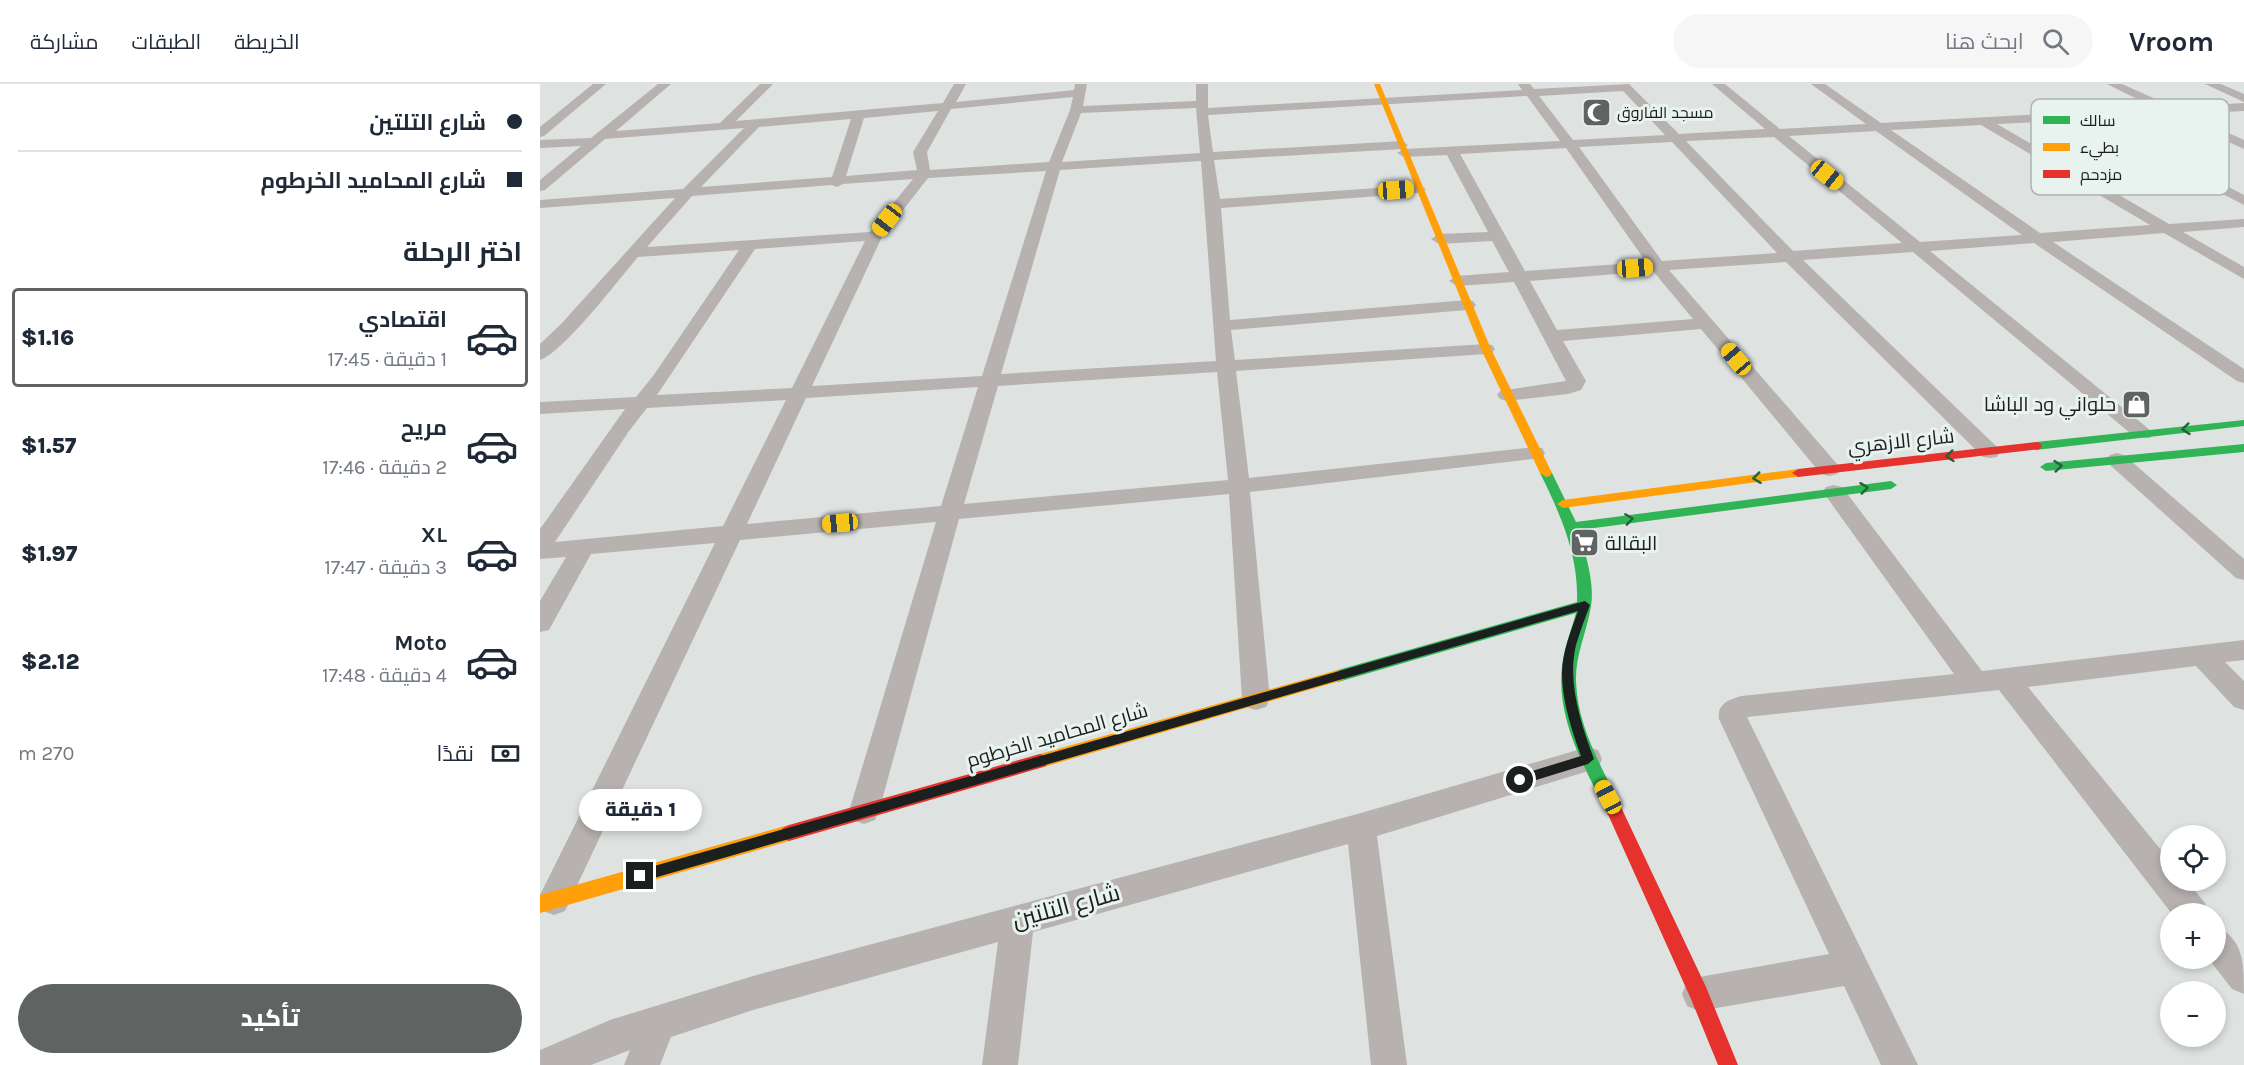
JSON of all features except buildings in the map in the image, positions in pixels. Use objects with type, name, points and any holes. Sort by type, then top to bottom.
[{"type":"street","points":[[540,133],[600,84]]},
{"type":"street","points":[[540,187],[665,84]]},
{"type":"street","points":[[725,125],[767,84]]},
{"type":"street","points":[[547,902],[875,236],[924,174],[920,152],[960,84]]},
{"type":"street","points":[[1202,84],[1202,108],[1239,486],[1256,699]]},
{"type":"street","points":[[1377,84],[1486,349],[1535,453],[1563,504],[1571,527],[1584,585],[1585,605],[1571,646],[1567,675],[1575,718],[1588,759],[1608,797],[1699,994],[1728,1065]]},
{"type":"street","points":[[1718,84],[2144,434]]},
{"type":"street","points":[[1817,84],[2037,238],[2244,377]]},
{"type":"street","points":[[2113,84],[2146,99]]},
{"type":"street","points":[[2211,84],[2244,98]]},
{"type":"street","points":[[540,144],[949,105],[1078,96],[1202,108],[1385,103],[1527,88],[1625,86],[1789,256],[1990,452]]},
{"type":"street","points":[[1527,88],[1658,266],[1832,480],[1975,682]]},
{"type":"street","points":[[864,811],[989,381],[1054,166],[1078,96]]},
{"type":"street","points":[[2229,108],[2244,107]]},
{"type":"street","points":[[837,183],[859,115]]},
{"type":"street","points":[[540,204],[837,183],[924,174],[1207,157],[1403,149],[1451,150],[2031,119]]},
{"type":"street","points":[[1983,121],[2031,149]]},
{"type":"street","points":[[543,348],[635,253],[686,194],[756,123]]},
{"type":"street","points":[[2229,138],[2244,145]]},
{"type":"street","points":[[1451,150],[1576,383],[1568,388],[1507,395]]},
{"type":"street","points":[[1213,204],[1419,189]]},
{"type":"street","points":[[2229,193],[2244,201]]},
{"type":"street","points":[[2108,195],[2244,274]]},
{"type":"street","points":[[1457,281],[2244,223]]},
{"type":"street","points":[[635,253],[875,236]]},
{"type":"street","points":[[1439,239],[1498,236]]},
{"type":"street","points":[[540,546],[642,401],[660,380],[750,245]]},
{"type":"street","points":[[1222,326],[1467,305]]},
{"type":"street","points":[[1552,336],[1706,323]]},
{"type":"street","points":[[540,408],[1228,367],[1486,349]]},
{"type":"street","name":"شارع الازهري","points":[[1571,527],[1990,452],[2244,423]]},
{"type":"street","points":[[2028,469],[2244,448]]},
{"type":"street","points":[[540,551],[1239,486],[1535,453]]},
{"type":"street","points":[[2117,460],[2244,572]]},
{"type":"street","name":"شارع الازهري","points":[[1563,504],[1832,480],[1903,483]]},
{"type":"street","points":[[540,623],[583,547]]},
{"type":"street","name":"شارع المحاميد الخرطوم","points":[[547,902],[1585,605]]},
{"type":"street","points":[[1900,1065],[1733,719],[1732,712],[1742,707],[2006,679],[2244,650]]},
{"type":"street","points":[[2202,655],[2244,699]]},
{"type":"street","points":[[2006,679],[2184,903]]},
{"type":"street","name":"شارع التلتين","points":[[549,1065],[610,1038],[753,993],[1361,827],[1588,759]]},
{"type":"street","points":[[1361,827],[1389,1065]]},
{"type":"street","points":[[1000,1065],[1018,919]]},
{"type":"street","points":[[2226,954],[2244,977]]},
{"type":"street","points":[[1699,994],[1853,967]]},
{"type":"street","points":[[642,1065],[658,1023]]},
{"type":"traffic: fast","points":[[2036,446],[2244,423]]},
{"type":"traffic: fast","points":[[2046,467],[2244,448]]},
{"type":"traffic: fast","points":[[1546,473],[1570,522],[1580,560],[1584,588],[1584,607],[1569,668],[1571,708],[1586,753],[1614,810]]},
{"type":"traffic: fast","points":[[1571,527],[1891,485]]},
{"type":"traffic: fast","points":[[1338,676],[1585,605]]},
{"type":"traffic: slow","points":[[1377,84],[1486,349],[1546,473]]},
{"type":"traffic: slow","points":[[1563,504],[1798,473]]},
{"type":"traffic: slow","points":[[1040,761],[1338,676]]},
{"type":"traffic: slow","points":[[540,904],[789,833]]},
{"type":"traffic: jam","points":[[1798,473],[2036,446]]},
{"type":"traffic: jam","points":[[789,833],[1040,761]]},
{"type":"traffic: jam","points":[[1614,810],[1699,994],[1728,1065]]},
{"type":"place","name":"مسجد الفاروق","points":[[1596,112]]},
{"type":"place","name":"حلواني ود الباشا","points":[[2137,404]]},
{"type":"place","name":"البقالة","points":[[1584,543]]},
{"type":"route","points":[[640,876],[1585,605],[1571,646],[1567,675],[1577,729],[1588,759],[1520,780]]}]
